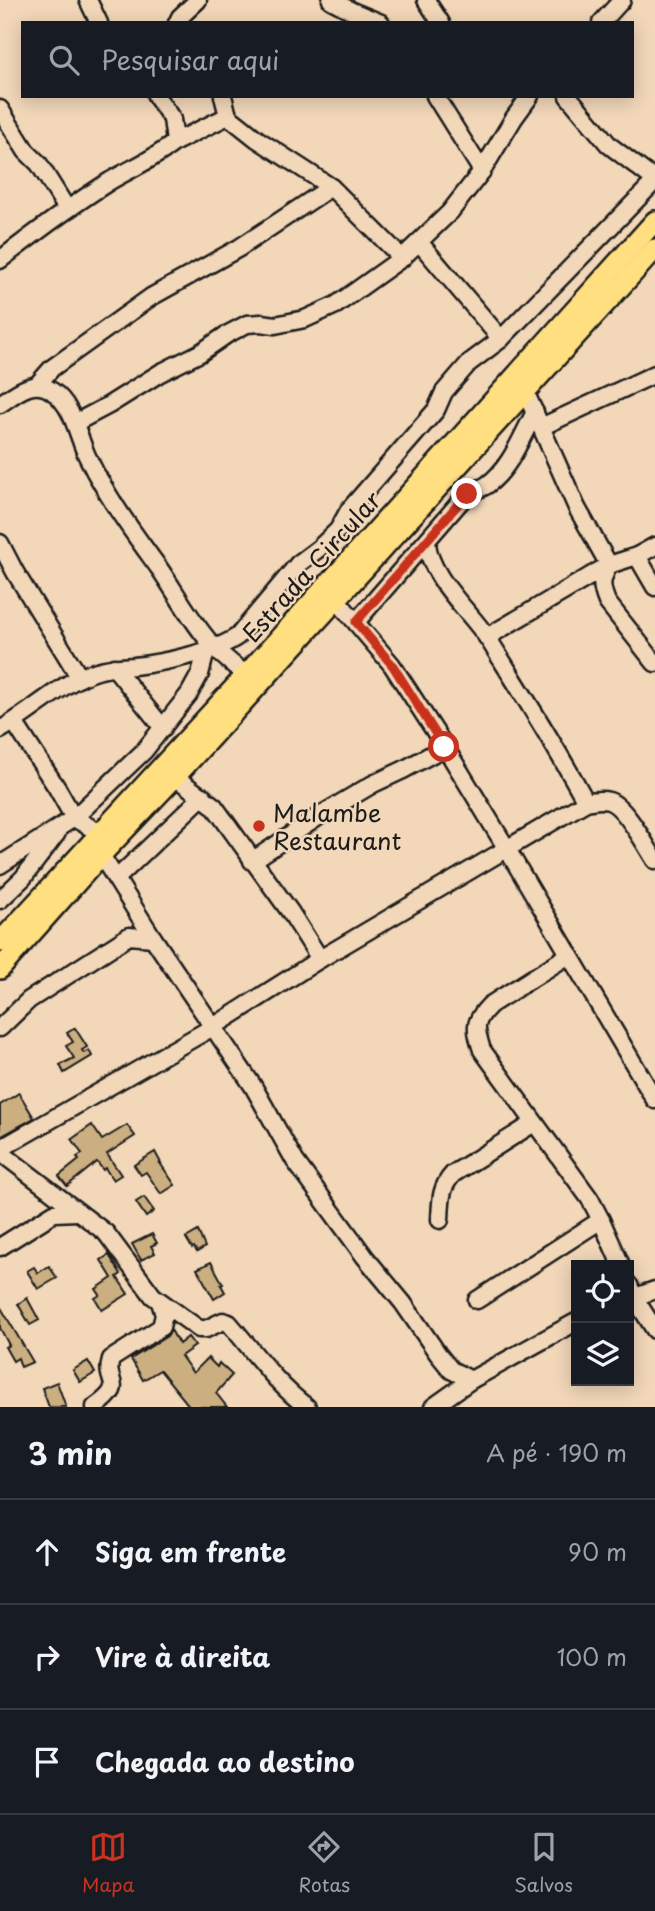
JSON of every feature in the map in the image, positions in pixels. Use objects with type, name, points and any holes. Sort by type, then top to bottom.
[{"type":"main road","name":"Estrada Circular","points":[[0,942],[246,675],[655,221]]},
{"type":"main road","name":"Estrada Circular","points":[[0,969],[655,248]]},
{"type":"street","points":[[88,0],[98,21]]},
{"type":"street","points":[[178,21],[198,0]]},
{"type":"street","points":[[331,0],[376,21]]},
{"type":"street","points":[[426,0],[440,21]]},
{"type":"street","points":[[603,21],[622,0]]},
{"type":"street","points":[[157,98],[172,119],[175,142]]},
{"type":"street","points":[[224,98],[228,116],[257,139],[331,187],[402,258]]},
{"type":"street","points":[[436,98],[482,171]]},
{"type":"street","points":[[75,423],[247,324],[275,325],[305,319],[336,305],[402,258],[450,212],[482,171],[529,98]]},
{"type":"street","points":[[68,823],[57,788],[7,726],[95,671],[162,662],[211,650],[238,636],[298,564],[338,530],[349,510],[436,410],[444,392],[469,363],[501,339],[655,181],[609,145],[570,98]]},
{"type":"street","points":[[0,109],[26,152],[39,164],[67,209]]},
{"type":"street","points":[[0,260],[67,209],[133,167],[175,142],[228,116]]},
{"type":"street","points":[[37,385],[52,368],[151,297],[239,248],[331,187]]},
{"type":"street","points":[[419,242],[501,339]]},
{"type":"street","points":[[356,622],[423,550],[467,494],[484,487],[495,478],[538,419],[655,374]]},
{"type":"street","points":[[0,404],[27,387],[37,385],[51,390],[63,402],[75,423],[89,460],[127,525],[171,586],[211,650],[246,675]]},
{"type":"street","points":[[525,391],[577,508],[610,565]]},
{"type":"street","points":[[0,543],[80,678]]},
{"type":"street","points":[[487,637],[610,565],[638,556],[655,546]]},
{"type":"street","points":[[423,550],[452,594],[487,637],[562,757],[586,802]]},
{"type":"street","points":[[638,556],[655,587]]},
{"type":"street","points":[[610,565],[602,579],[607,602],[655,663]]},
{"type":"street","points":[[0,580],[15,572]]},
{"type":"street","points":[[336,599],[393,666],[507,849],[655,1100]]},
{"type":"street","points":[[0,901],[23,878],[68,823],[144,751],[189,694],[211,650]]},
{"type":"street","points":[[114,667],[163,728]]},
{"type":"street","points":[[252,861],[373,783],[444,747]]},
{"type":"street","points":[[176,777],[214,806],[291,913],[320,959]]},
{"type":"street","points":[[116,879],[203,796]]},
{"type":"street","points":[[307,1407],[275,1376],[229,1323],[223,1321],[206,1329],[199,1329],[160,1302],[140,1281],[106,1233],[0,1151],[586,802],[612,802],[624,814],[655,860]]},
{"type":"street","points":[[0,865],[68,823],[100,833]]},
{"type":"street","points":[[101,855],[153,938],[253,1086],[295,1161],[451,1370],[471,1380]]},
{"type":"street","points":[[129,936],[136,910]]},
{"type":"street","points":[[0,1028],[29,1000],[129,936],[153,938]]},
{"type":"street","points":[[569,956],[490,1005],[479,1016],[476,1032],[482,1050],[590,1199],[619,1260]]},
{"type":"street","points":[[440,1220],[445,1182],[453,1174],[534,1124]]},
{"type":"street","points":[[0,1247],[54,1213],[77,1212]]},
{"type":"street","points":[[477,1300],[601,1220]]},
{"type":"street","points":[[634,1293],[655,1290]]},
{"type":"street","points":[[634,1300],[655,1330]]},
{"type":"street","points":[[160,1302],[163,1315],[161,1326]]},
{"type":"street","points":[[95,1407],[113,1391],[109,1364],[111,1359],[178,1315]]},
{"type":"street","points":[[433,1407],[471,1380],[574,1323]]},
{"type":"street","points":[[451,1370],[453,1394]]},
{"type":"building","points":[[75,1028],[87,1047],[82,1050],[84,1053],[89,1050],[92,1056],[64,1073],[60,1065],[74,1058],[66,1046],[73,1042],[67,1033]]},
{"type":"building","points":[[19,1093],[34,1118],[0,1137],[0,1105]]},
{"type":"building","points":[[92,1125],[102,1140],[127,1125],[135,1136],[107,1154],[121,1175],[113,1180],[97,1162],[67,1186],[59,1176],[79,1160],[77,1157],[82,1154],[72,1139]]},
{"type":"building","points":[[155,1152],[175,1185],[161,1194],[146,1172],[141,1175],[134,1165]]},
{"type":"building","points":[[144,1197],[154,1211],[146,1217],[136,1202]]},
{"type":"building","points":[[198,1231],[205,1247],[197,1252],[186,1238]]},
{"type":"building","points":[[152,1234],[157,1243],[151,1246],[155,1253],[141,1260],[132,1244]]},
{"type":"building","points":[[109,1255],[121,1274],[117,1277],[128,1294],[102,1310],[95,1298],[100,1295],[96,1289],[112,1278],[101,1260]]},
{"type":"building","points":[[211,1262],[225,1292],[214,1299],[197,1269]]},
{"type":"building","points":[[49,1266],[57,1278],[38,1289],[27,1271],[34,1267],[38,1273]]},
{"type":"building","points":[[27,1298],[39,1320],[30,1325],[18,1304]]},
{"type":"building","points":[[0,1306],[33,1362],[21,1367],[18,1358],[13,1361],[5,1347],[9,1345],[0,1328]]},
{"type":"building","points":[[171,1330],[179,1344],[188,1337],[195,1346],[181,1356],[193,1373],[208,1358],[217,1367],[219,1363],[232,1375],[216,1393],[227,1407],[190,1407],[160,1370],[143,1380],[131,1359],[167,1336]]},
{"type":"building","points":[[88,1361],[95,1373],[80,1382],[73,1370]]},
{"type":"building","points":[[57,1382],[66,1407],[49,1407],[42,1388]]},
{"type":"place","name":"Malambe Restaurant","points":[[259,826]]},
{"type":"route","points":[[444,747],[393,666],[356,622],[467,494]]}]
